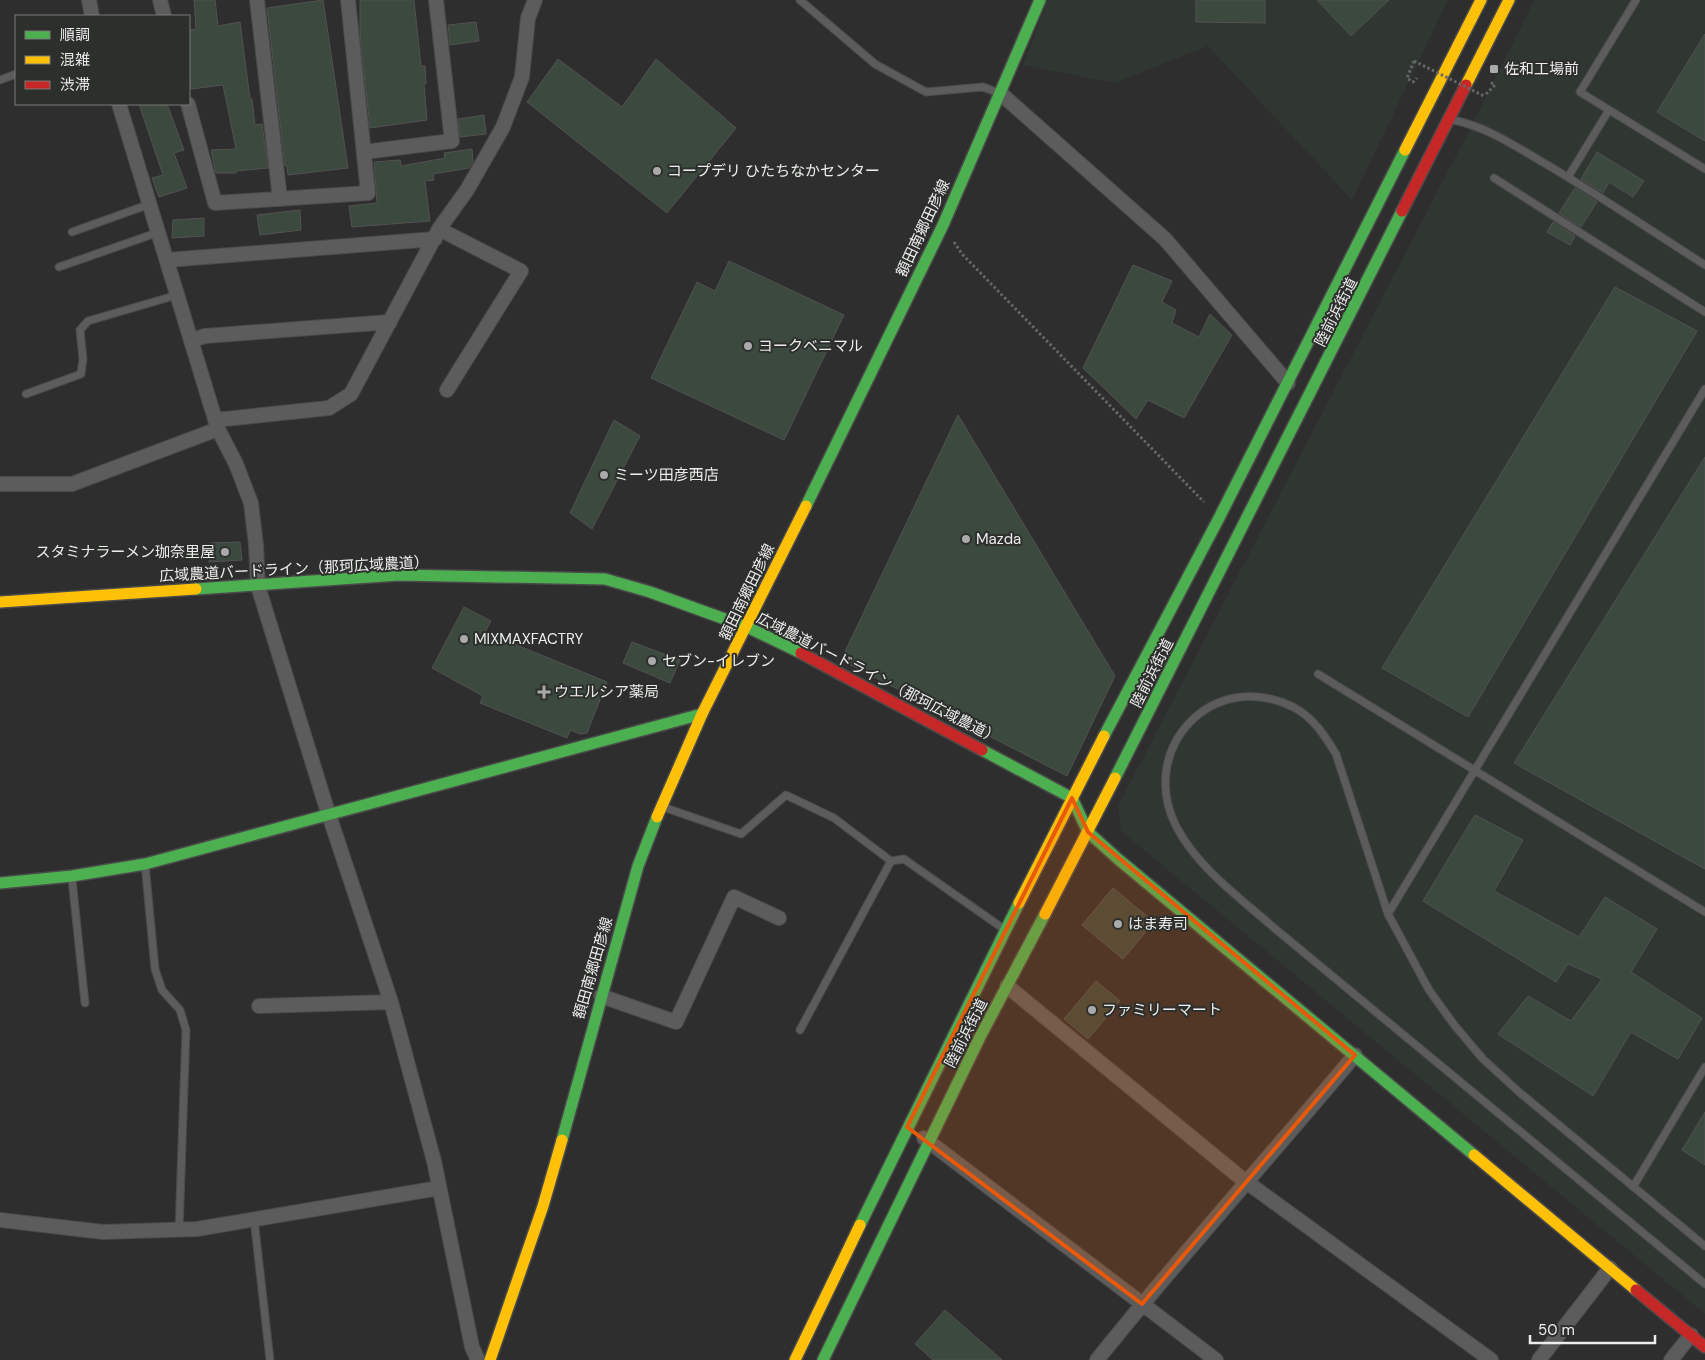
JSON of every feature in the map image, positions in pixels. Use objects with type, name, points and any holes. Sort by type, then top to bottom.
[{"type":"main road","name":"額田南郷田彦線","points":[[490,1360],[542,1206],[638,866],[661,806],[702,714],[747,627],[942,225],[1040,0]]},
{"type":"main road","name":"陸前浜街道","points":[[795,1360],[906,1127],[1072,798],[1432,110],[1481,0]]},
{"type":"main road","name":"陸前浜街道","points":[[823,1360],[1007,986],[1088,832],[1447,117],[1509,0]]},
{"type":"main road","name":"広域農道バードライン（那珂広域農道）","points":[[0,602],[399,575],[605,579],[650,592],[747,627],[813,659],[1072,798]]},
{"type":"main road","points":[[0,883],[72,876],[145,864],[702,714]]},
{"type":"main road","points":[[1072,798],[1088,832],[1705,1347]]},
{"type":"street","points":[[89,0],[92,15]]},
{"type":"street","points":[[160,0],[164,15]]},
{"type":"street","points":[[256,0],[280,199]]},
{"type":"street","points":[[188,105],[215,204],[368,193],[348,0]]},
{"type":"street","points":[[364,152],[452,141],[436,0]]},
{"type":"street","points":[[0,484],[72,484],[216,424],[329,408],[351,394],[437,234],[467,190],[503,127],[522,77],[528,18],[535,0]]},
{"type":"street","points":[[1000,93],[1165,239],[1288,383]]},
{"type":"street","points":[[120,105],[216,424],[236,464],[251,502],[258,586],[325,803],[391,1002],[434,1160],[472,1347],[478,1360]]},
{"type":"street","points":[[167,260],[437,234],[521,271],[448,390]]},
{"type":"street","points":[[192,340],[205,336],[390,322]]},
{"type":"street","points":[[601,996],[676,1022],[734,897],[779,918]]},
{"type":"street","points":[[1007,986],[1248,1183],[1491,1360]]},
{"type":"street","points":[[259,1006],[391,1002]]},
{"type":"street","points":[[1097,1360],[1142,1304],[1248,1183],[1355,1056]]},
{"type":"street","points":[[906,1127],[929,1142],[1216,1360]]},
{"type":"street","points":[[0,1220],[103,1232],[178,1230],[439,1188]]},
{"type":"street","points":[[1539,1360],[1610,1268]]},
{"type":"street","points":[[1671,1360],[1691,1335]]},
{"type":"lane","points":[[800,0],[875,64],[926,92],[983,87],[1000,93]]},
{"type":"lane","points":[[1636,0],[1580,92],[1705,169]]},
{"type":"lane","points":[[0,80],[15,74]]},
{"type":"lane","points":[[1568,177],[1609,110]]},
{"type":"lane","points":[[1447,117],[1472,124],[1568,177],[1705,265]]},
{"type":"lane","points":[[1494,178],[1705,312]]},
{"type":"lane","points":[[72,232],[150,204]]},
{"type":"lane","points":[[59,267],[159,232]]},
{"type":"lane","points":[[26,394],[81,374],[84,359],[80,330],[88,321],[177,295]]},
{"type":"lane","points":[[1388,914],[1705,389]]},
{"type":"lane","points":[[1318,674],[1705,912]]},
{"type":"lane","points":[[1705,1246],[1519,1092],[1483,1058],[1455,1026],[1429,990],[1388,914],[1336,754],[1325,736],[1311,720],[1294,707],[1258,696],[1237,697],[1219,701],[1199,713],[1186,726],[1169,754],[1165,772],[1168,807],[1176,826],[1205,865],[1288,939],[1705,1284]]},
{"type":"lane","points":[[661,806],[740,834],[786,795],[834,818],[891,861],[904,859],[1006,930]]},
{"type":"lane","points":[[800,1030],[891,861]]},
{"type":"lane","points":[[145,864],[155,968],[162,990],[180,1010],[186,1030],[178,1230]]},
{"type":"lane","points":[[72,876],[85,1002]]},
{"type":"lane","points":[[1633,1187],[1705,1067]]},
{"type":"lane","points":[[254,1219],[270,1360]]},
{"type":"path","points":[[1423,72],[1413,82],[1407,78],[1414,61],[1484,96]]},
{"type":"path","points":[[942,225],[962,254],[1219,518]]},
{"type":"highlighted area","points":[[1072,798],[1088,832],[1355,1055],[1142,1304],[907,1127]]},
{"type":"shaded area","points":[[1048,0],[1448,0],[1352,200],[1208,46],[1115,83],[1023,65]]},
{"type":"shaded area","points":[[1534,0],[1705,0],[1705,1314],[1121,831],[1118,806],[1473,123]]},
{"type":"building","points":[[194,0],[215,0],[218,26],[240,22],[250,99],[252,99],[255,125],[262,124],[268,168],[236,171],[236,173],[216,173],[211,150],[236,149],[223,85],[191,89],[190,30],[196,29]]},
{"type":"building","points":[[323,0],[348,168],[288,175],[287,166],[285,166],[267,8]]},
{"type":"building","points":[[360,0],[414,0],[421,66],[425,66],[426,84],[424,84],[427,120],[370,128],[360,34]]},
{"type":"building","points":[[1196,0],[1265,0],[1265,23],[1196,22]]},
{"type":"building","points":[[1317,0],[1389,0],[1351,36]]},
{"type":"building","points":[[476,22],[479,41],[450,45],[448,25]]},
{"type":"building","points":[[1705,34],[1705,141],[1657,112]]},
{"type":"building","name":"コープデリ ひたちなかセンター","points":[[558,59],[622,107],[656,59],[736,128],[667,213],[527,102]]},
{"type":"building","points":[[139,105],[167,105],[184,150],[174,153],[187,188],[159,197],[152,178],[163,175]]},
{"type":"building","points":[[484,115],[486,134],[460,137],[458,119]]},
{"type":"building","points":[[472,149],[473,162],[469,168],[433,174],[434,180],[425,181],[430,221],[352,227],[349,206],[377,203],[374,162],[400,160],[401,166],[445,158],[444,153]]},
{"type":"building","points":[[1597,152],[1644,181],[1633,197],[1609,182],[1603,193],[1581,179]]},
{"type":"building","points":[[1575,188],[1597,202],[1581,227],[1559,213]]},
{"type":"building","points":[[300,210],[301,230],[260,235],[257,215]]},
{"type":"building","points":[[204,218],[204,236],[172,238],[173,220]]},
{"type":"building","points":[[1553,222],[1575,236],[1570,245],[1547,232]]},
{"type":"building","name":"ヨークベニマル","points":[[729,261],[844,315],[784,440],[651,378],[697,282],[715,291]]},
{"type":"building","points":[[1133,265],[1172,281],[1162,302],[1176,310],[1172,323],[1199,337],[1210,314],[1232,335],[1184,418],[1148,400],[1136,419],[1083,368]]},
{"type":"building","points":[[1615,287],[1697,331],[1468,717],[1382,668]]},
{"type":"building","name":"Mazda","points":[[958,415],[1115,676],[1067,776],[841,660]]},
{"type":"building","name":"ミーツ田彦西店","points":[[614,420],[640,436],[592,529],[570,513]]},
{"type":"building","points":[[1705,457],[1705,869],[1514,763]]},
{"type":"building","name":"スタミナラーメン珈奈里屋","points":[[240,542],[242,560],[209,562],[210,543]]},
{"type":"building","name":"ウエルシア薬局","points":[[464,607],[491,621],[485,632],[607,682],[587,733],[580,734],[570,730],[567,738],[480,703],[483,696],[432,668]]},
{"type":"building","name":"セブン-イレブン","points":[[632,642],[680,660],[670,683],[623,663]]},
{"type":"building","points":[[1475,815],[1523,840],[1494,891],[1579,937],[1605,897],[1657,929],[1631,972],[1702,1018],[1678,1059],[1631,1032],[1593,1096],[1498,1034],[1528,996],[1571,1021],[1602,979],[1568,964],[1556,982],[1423,901]]},
{"type":"building","name":"はま寿司","points":[[1113,888],[1154,922],[1123,959],[1082,925]]},
{"type":"building","name":"ファミリーマート","points":[[1096,981],[1120,1001],[1088,1039],[1064,1019]]},
{"type":"building","points":[[1705,1112],[1705,1165],[1682,1150]]},
{"type":"building","points":[[945,1310],[1002,1360],[933,1360],[915,1344]]},
{"type":"traffic: fast","points":[[806,506],[943,225],[1040,0]]},
{"type":"traffic: fast","points":[[1104,736],[1219,518],[1405,150]]},
{"type":"traffic: fast","points":[[1115,778],[1402,211]]},
{"type":"traffic: fast","points":[[196,589],[399,575],[605,579],[650,592],[747,627],[801,653]]},
{"type":"traffic: fast","points":[[0,883],[72,876],[145,864],[702,714]]},
{"type":"traffic: fast","points":[[982,750],[1072,798],[1088,832],[1118,859],[1474,1155]]},
{"type":"traffic: fast","points":[[562,1140],[638,866],[657,817]]},
{"type":"traffic: fast","points":[[860,1225],[1019,903]]},
{"type":"traffic: fast","points":[[823,1360],[980,1037],[1045,914]]},
{"type":"traffic: slow","points":[[1405,150],[1481,0]]},
{"type":"traffic: slow","points":[[1466,85],[1509,0]]},
{"type":"traffic: slow","points":[[657,817],[702,714],[806,506]]},
{"type":"traffic: slow","points":[[0,602],[196,589]]},
{"type":"traffic: slow","points":[[1019,903],[1104,736]]},
{"type":"traffic: slow","points":[[1045,914],[1115,778]]},
{"type":"traffic: slow","points":[[490,1360],[543,1206],[562,1140]]},
{"type":"traffic: slow","points":[[1474,1155],[1636,1290]]},
{"type":"traffic: slow","points":[[795,1360],[860,1225]]},
{"type":"traffic: jam","points":[[1402,211],[1466,85]]},
{"type":"traffic: jam","points":[[801,653],[982,750]]},
{"type":"traffic: jam","points":[[1636,1290],[1705,1347]]},
{"type":"place","name":"佐和工場前","points":[[1494,69]]},
{"type":"place","name":"コープデリ ひたちなかセンター","points":[[657,171]]},
{"type":"place","name":"ヨークベニマル","points":[[748,346]]},
{"type":"place","name":"ミーツ田彦西店","points":[[604,475]]},
{"type":"place","name":"Mazda","points":[[966,539]]},
{"type":"place","name":"スタミナラーメン珈奈里屋","points":[[225,552]]},
{"type":"place","name":"MIXMAXFACTRY","points":[[464,639]]},
{"type":"place","name":"セブン-イレブン","points":[[652,661]]},
{"type":"place","name":"ウエルシア薬局","points":[[544,692]]},
{"type":"place","name":"はま寿司","points":[[1118,924]]},
{"type":"place","name":"ファミリーマート","points":[[1092,1010]]}]
